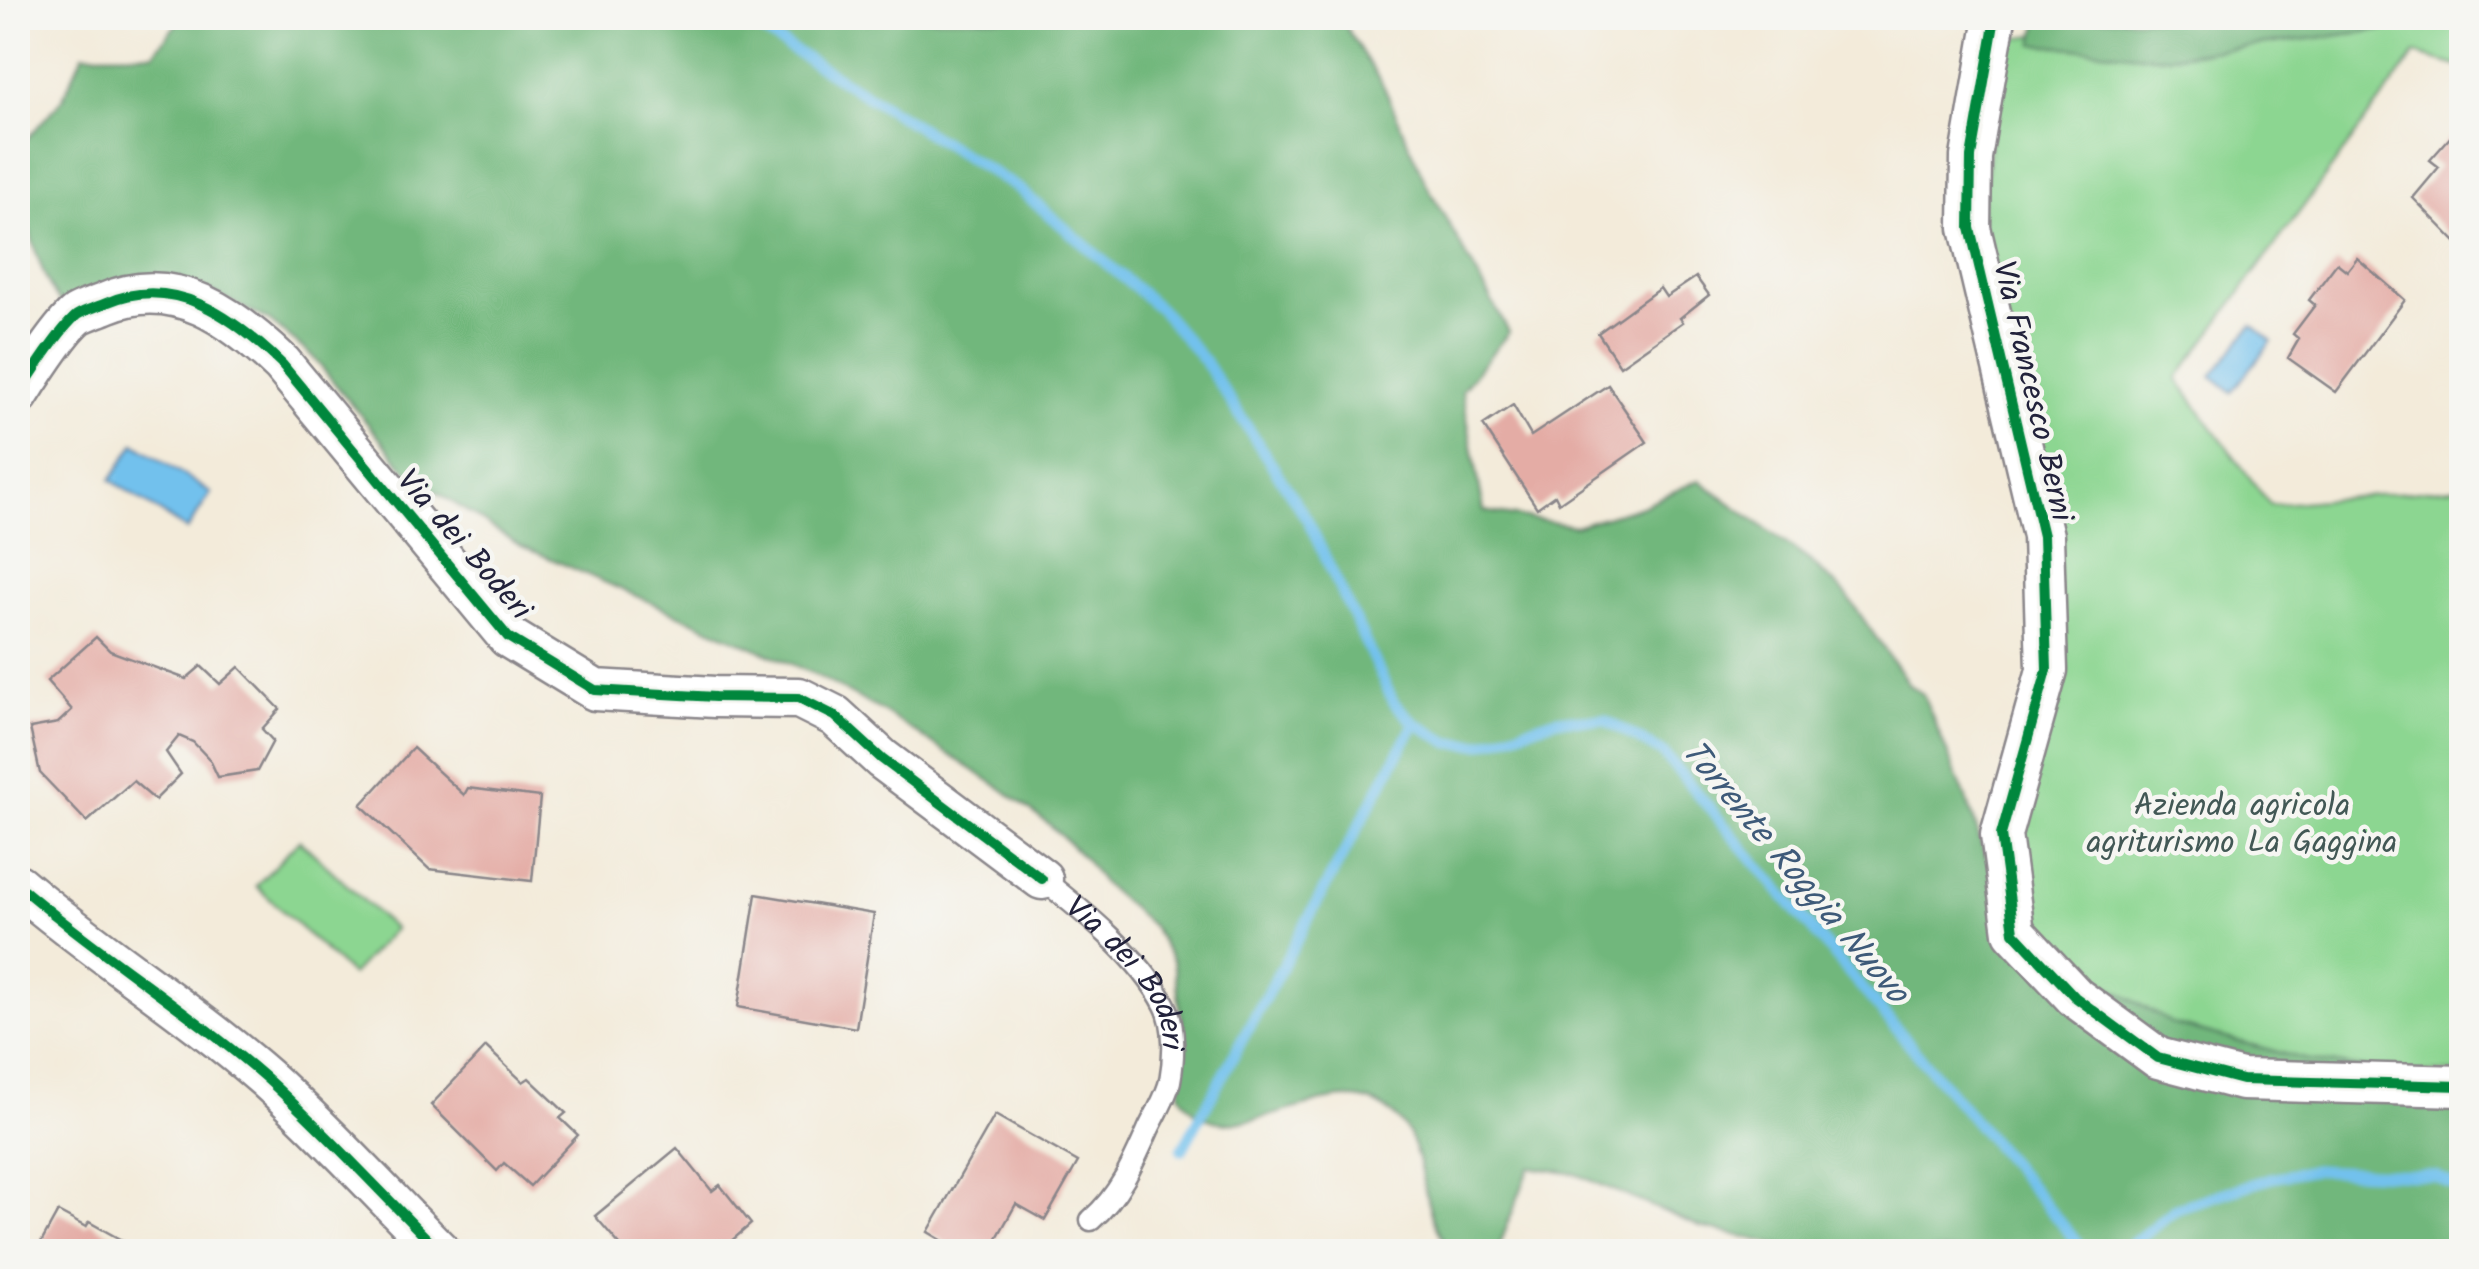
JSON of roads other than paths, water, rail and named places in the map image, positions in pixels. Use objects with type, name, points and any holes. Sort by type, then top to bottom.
[{"type":"street","name":"Via Francesco Berni","points":[[1995,18],[1971,157],[1970,228],[2043,536],[2047,670],[2001,835],[2014,932],[2075,997],[2158,1058],[2242,1080],[2462,1086]]},
{"type":"street","name":"Via dei Boderi","points":[[18,396],[76,316],[119,297],[158,292],[205,304],[247,330],[282,364],[508,637],[596,690],[799,698],[834,716],[882,759],[1042,880]]},
{"type":"street","points":[[18,885],[159,991],[266,1079],[440,1252]]},
{"type":"lane","name":"Via dei Boderi","points":[[1042,880],[1080,909],[1127,954],[1166,1006],[1173,1038],[1169,1083],[1130,1172],[1106,1208],[1091,1220]]},
{"type":"water","points":[[2252,325],[2272,341],[2232,392],[2212,376]]},
{"type":"water","points":[[135,443],[211,493],[187,530],[111,480]]},
{"type":"waterway","name":"Torrente Roggia Nuovo","points":[[750,18],[762,31],[1019,189],[1160,309],[1205,362],[1307,519],[1394,703],[1415,723],[1450,743],[1480,744],[1557,719],[1605,720],[1662,752],[2077,1242],[2080,1252]]},
{"type":"waterway","points":[[1182,1150],[1415,723]]},
{"type":"waterway","points":[[2122,1252],[2177,1208],[2271,1178],[2314,1170],[2435,1176],[2462,1189]]},
{"type":"park label","name":"Azienda agricola agriturismo La Gaggina","points":[[2242,822]]}]
